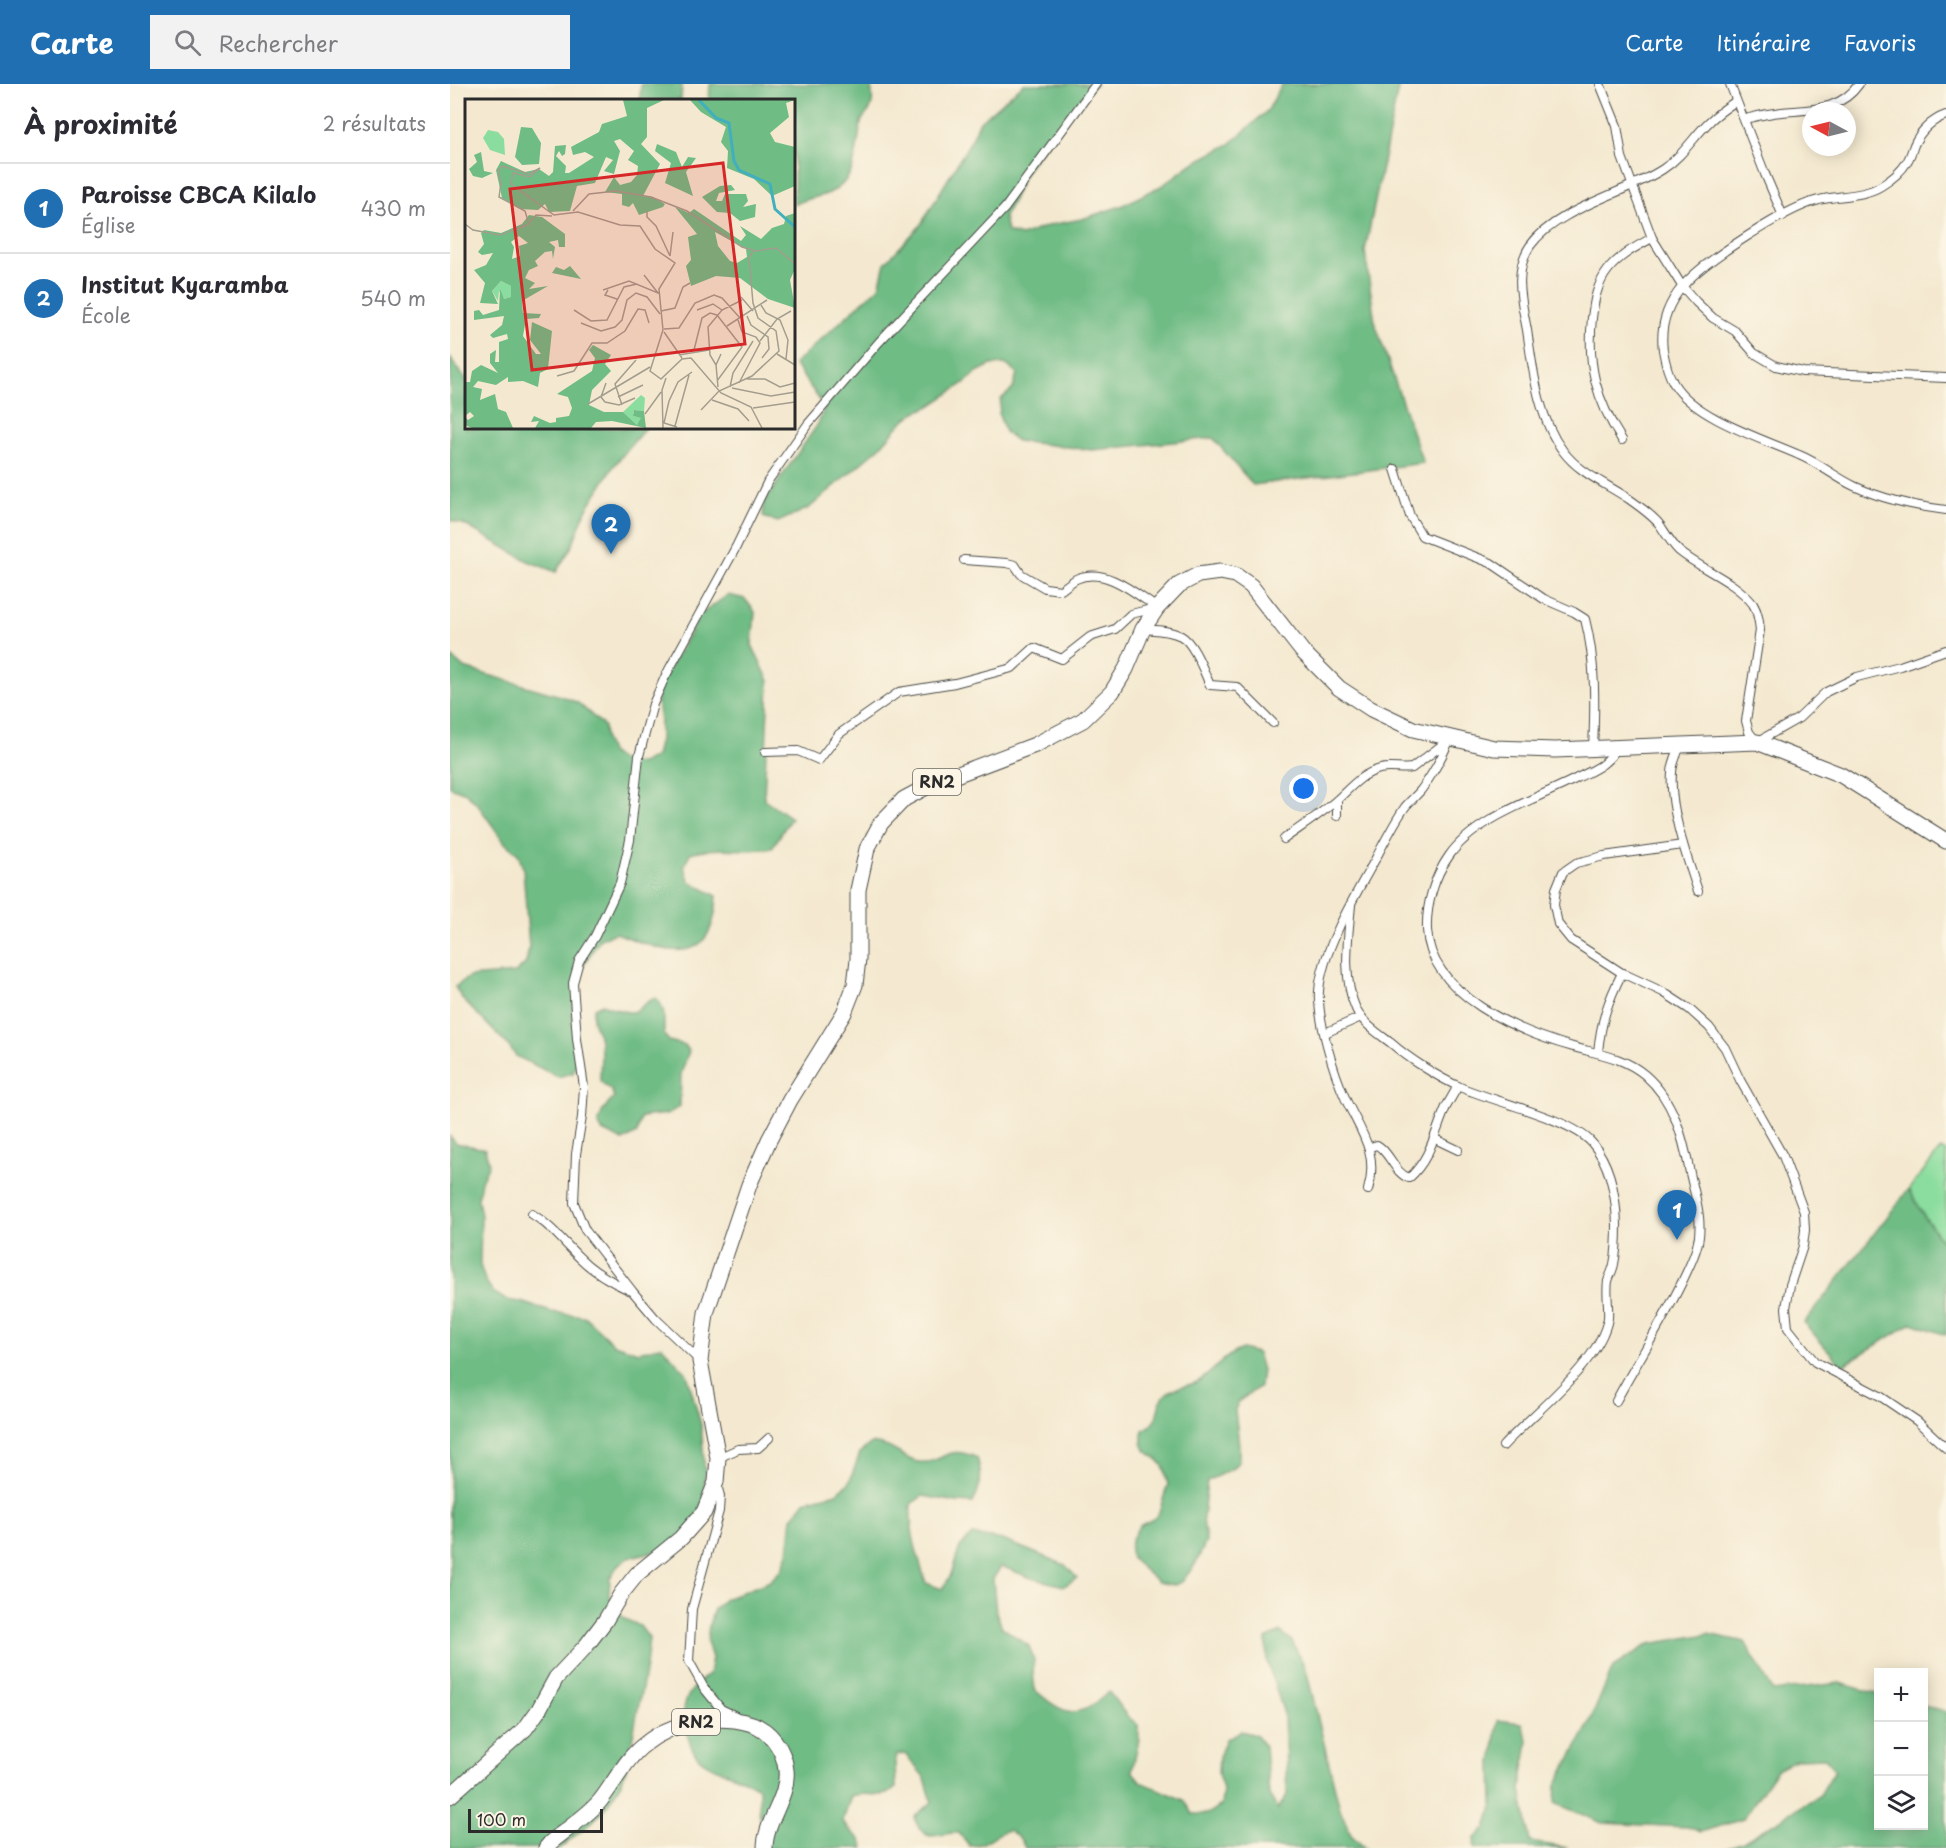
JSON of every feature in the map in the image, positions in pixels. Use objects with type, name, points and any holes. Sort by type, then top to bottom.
[{"type":"highway","name":"RN2","points":[[450,1796],[525,1729],[556,1678],[586,1646],[605,1621],[621,1594],[638,1574],[681,1538],[704,1512],[716,1482],[718,1458],[700,1361],[706,1313],[749,1185],[769,1140],[790,1100],[844,1013],[855,985],[858,959],[858,890],[867,849],[881,823],[904,799],[932,784],[1035,745],[1083,720],[1112,692],[1126,669],[1143,629],[1157,608],[1179,585],[1198,575],[1220,572],[1235,575],[1251,586],[1302,651],[1339,688],[1371,709],[1413,729],[1494,748],[1593,749],[1757,742],[1841,775],[1946,841]]},
{"type":"highway","name":"RN2","points":[[546,1848],[599,1802],[644,1744],[665,1731],[701,1721],[735,1719],[757,1725]]},
{"type":"highway","points":[[757,1725],[780,1745],[787,1773],[769,1827],[765,1848]]},
{"type":"street","points":[[700,1361],[656,1319],[633,1292],[585,1230],[574,1203],[576,1154],[584,1088],[577,1039],[573,983],[579,961],[595,936],[620,883],[630,840],[639,756],[653,704],[670,667],[736,547],[768,481],[808,424],[879,342],[1005,208],[1096,84]]},
{"type":"street","points":[[1600,84],[1614,116],[1622,157],[1652,238],[1682,286],[1713,318],[1735,331],[1754,353],[1776,366],[1803,372],[1946,378]]},
{"type":"street","points":[[1730,84],[1764,174],[1783,216]]},
{"type":"street","points":[[1745,119],[1783,112],[1809,111],[1835,105],[1852,94],[1859,84]]},
{"type":"street","points":[[1736,101],[1710,121],[1685,151],[1663,169],[1576,211],[1550,228],[1531,245],[1523,258],[1520,291],[1539,391],[1547,420],[1564,453],[1590,475],[1652,517],[1679,551],[1739,591],[1754,605],[1760,630],[1746,721],[1749,732],[1757,742],[1799,718],[1826,692],[1857,677],[1900,666],[1946,650]]},
{"type":"street","points":[[1946,115],[1924,129],[1915,143],[1909,160],[1900,172],[1879,187],[1857,194],[1817,200],[1783,216],[1709,262],[1682,286],[1666,312],[1661,337],[1665,363],[1675,385],[1697,407],[1737,429],[1824,467],[1853,485],[1886,499],[1917,507],[1946,510]]},
{"type":"street","points":[[1622,440],[1608,418],[1597,389],[1590,360],[1594,302],[1599,286],[1608,270],[1625,253],[1652,238]]},
{"type":"street","points":[[1395,469],[1410,516],[1422,536],[1491,563],[1544,599],[1585,619],[1591,644],[1595,706],[1593,749]]},
{"type":"street","points":[[964,560],[1008,562],[1015,565],[1021,574],[1045,588],[1060,590],[1077,579],[1097,576],[1106,578],[1127,587],[1157,608]]},
{"type":"street","points":[[765,752],[798,750],[819,760],[838,734],[899,692],[954,683],[1012,668],[1034,648],[1062,659],[1090,637],[1115,629],[1131,614],[1157,608]]},
{"type":"street","points":[[1143,629],[1183,636],[1189,643],[1210,685],[1237,687],[1273,723]]},
{"type":"street","points":[[1284,838],[1337,800],[1358,779],[1378,770],[1395,767],[1405,770],[1412,768],[1450,739]]},
{"type":"street","points":[[1368,1190],[1372,1166],[1370,1148],[1346,1100],[1334,1068],[1321,1016],[1319,992],[1322,968],[1351,905],[1406,806],[1421,790],[1437,766],[1450,739]]},
{"type":"street","points":[[1680,746],[1672,772],[1674,801],[1683,845],[1698,891]]},
{"type":"street","points":[[1616,1401],[1639,1358],[1667,1314],[1698,1246],[1700,1230],[1698,1214],[1683,1141],[1669,1105],[1659,1089],[1644,1074],[1628,1063],[1521,1029],[1469,1000],[1450,981],[1433,955],[1428,940],[1427,921],[1438,874],[1450,854],[1466,839],[1499,815],[1604,764],[1617,748]]},
{"type":"street","points":[[1337,800],[1337,816]]},
{"type":"street","points":[[1683,845],[1604,856],[1576,863],[1563,872],[1556,889],[1554,905],[1558,924],[1571,940],[1622,973],[1662,992],[1689,1009],[1709,1027],[1725,1048],[1740,1080],[1783,1156],[1804,1212],[1803,1246],[1790,1285],[1786,1308],[1788,1328],[1815,1362],[1880,1396],[1917,1421],[1946,1448]]},
{"type":"street","points":[[1351,905],[1347,951],[1349,982],[1356,1009],[1361,1017],[1401,1052],[1458,1086],[1572,1128],[1591,1141],[1605,1160],[1612,1183],[1617,1243],[1608,1282],[1608,1319],[1594,1350],[1575,1374],[1503,1446]]},
{"type":"street","points":[[1598,1052],[1601,1025],[1608,1001],[1622,973]]},
{"type":"street","points":[[1325,1033],[1361,1017]]},
{"type":"street","points":[[1370,1148],[1377,1145],[1382,1147],[1398,1171],[1405,1178],[1409,1178],[1416,1172],[1435,1139],[1446,1108],[1458,1086]]},
{"type":"street","points":[[1435,1139],[1458,1150]]},
{"type":"street","points":[[532,1214],[608,1280],[633,1292]]},
{"type":"street","points":[[718,1458],[738,1449],[758,1448],[769,1438]]},
{"type":"street","points":[[716,1482],[720,1496],[718,1511],[692,1609],[689,1660],[704,1688],[721,1709],[757,1725]]},
{"type":"green space","points":[[641,84],[682,84],[681,99],[640,99]]},
{"type":"green space","points":[[710,84],[870,84],[872,104],[862,121],[854,163],[846,181],[829,193],[795,204],[795,99],[709,99]]},
{"type":"green space","points":[[1024,84],[1096,84],[1082,97],[1024,175],[1004,216],[1007,232],[1021,236],[1050,225],[1082,219],[1121,206],[1163,185],[1190,165],[1230,144],[1268,110],[1282,84],[1399,84],[1365,251],[1375,323],[1423,463],[1253,485],[1213,438],[1092,450],[1017,441],[1005,432],[999,415],[1001,399],[1013,389],[1017,373],[1005,364],[991,365],[902,422],[880,447],[809,508],[778,522],[763,517],[764,502],[818,424],[824,409],[795,363],[879,287],[885,263],[920,226],[972,139],[980,121]]},
{"type":"green space","points":[[450,357],[465,377],[465,429],[644,429],[613,467],[586,510],[571,548],[556,572],[528,561],[465,525],[450,520]]},
{"type":"green space","points":[[728,595],[745,599],[755,612],[752,645],[769,681],[764,799],[791,818],[772,848],[690,853],[684,867],[690,882],[717,896],[711,927],[706,937],[698,945],[677,951],[642,943],[615,933],[600,939],[583,966],[572,1012],[578,1059],[573,1073],[558,1077],[516,1056],[463,1000],[455,987],[469,977],[515,973],[526,963],[529,948],[523,868],[518,854],[505,843],[478,805],[466,793],[450,787],[450,656],[464,668],[578,703],[604,726],[605,740],[611,754],[624,762],[642,764],[656,756],[660,739],[657,702],[659,686],[701,614]]},
{"type":"green space","points":[[656,998],[663,1010],[664,1035],[669,1041],[685,1045],[689,1051],[681,1074],[680,1106],[668,1114],[641,1117],[637,1133],[623,1141],[602,1131],[598,1124],[603,1110],[614,1098],[612,1091],[600,1081],[601,1046],[594,1022],[594,1008],[602,1004],[632,1012]]},
{"type":"green space","points":[[450,1136],[456,1143],[485,1149],[489,1164],[481,1181],[478,1199],[481,1216],[480,1265],[485,1280],[493,1292],[506,1300],[521,1302],[551,1312],[584,1316],[614,1344],[638,1352],[662,1346],[687,1374],[701,1425],[705,1473],[704,1512],[675,1547],[630,1557],[617,1566],[610,1579],[609,1594],[615,1608],[625,1619],[640,1626],[649,1638],[646,1667],[627,1767],[621,1783],[604,1810],[560,1848],[450,1848]]},
{"type":"green space","points":[[1941,1149],[1946,1152],[1946,1243],[1943,1243],[1924,1216],[1909,1189]]},
{"type":"green space","points":[[1909,1189],[1924,1216],[1943,1243],[1946,1243],[1946,1335],[1912,1323],[1842,1366],[1804,1323]]},
{"type":"green space","points":[[1242,1349],[1257,1353],[1262,1370],[1260,1386],[1238,1402],[1235,1410],[1239,1461],[1232,1469],[1207,1481],[1203,1518],[1206,1542],[1196,1563],[1182,1582],[1174,1585],[1158,1582],[1132,1559],[1130,1551],[1131,1541],[1139,1526],[1155,1518],[1159,1512],[1168,1484],[1163,1466],[1147,1452],[1142,1444],[1143,1430],[1153,1423],[1160,1403],[1167,1393],[1197,1382],[1229,1356]]},
{"type":"green space","points":[[871,1443],[888,1447],[916,1462],[928,1462],[951,1453],[966,1454],[977,1458],[980,1481],[973,1503],[923,1496],[911,1504],[913,1534],[926,1583],[942,1589],[950,1577],[960,1547],[972,1535],[1003,1540],[1065,1565],[1077,1578],[1064,1586],[1031,1578],[1001,1566],[993,1579],[996,1612],[1002,1627],[1029,1646],[1034,1659],[1035,1690],[1055,1706],[1072,1712],[1080,1711],[1109,1692],[1126,1715],[1138,1725],[1139,1739],[1132,1771],[1141,1782],[1184,1800],[1192,1814],[1207,1814],[1221,1805],[1223,1789],[1218,1774],[1219,1757],[1226,1739],[1241,1731],[1256,1735],[1265,1747],[1269,1795],[1278,1809],[1287,1795],[1284,1714],[1267,1661],[1266,1639],[1281,1632],[1292,1641],[1306,1669],[1340,1809],[1351,1835],[1365,1848],[1025,1848],[1021,1840],[1009,1830],[981,1844],[970,1846],[959,1833],[934,1836],[924,1833],[919,1827],[914,1818],[932,1802],[925,1778],[905,1754],[897,1755],[896,1787],[892,1791],[881,1795],[851,1796],[843,1821],[864,1848],[764,1848],[760,1840],[759,1789],[745,1780],[710,1766],[697,1756],[687,1734],[684,1707],[694,1687],[709,1674],[712,1658],[707,1642],[714,1609],[725,1599],[770,1581],[782,1569],[788,1553],[792,1518],[805,1501],[837,1493],[849,1483],[860,1453]]},
{"type":"green space","points":[[1708,1634],[1745,1642],[1773,1691],[1840,1683],[1874,1693],[1874,1830],[1928,1830],[1928,1707],[1946,1712],[1946,1848],[1727,1848],[1743,1842],[1820,1795],[1835,1770],[1824,1758],[1797,1759],[1777,1769],[1743,1819],[1701,1832],[1688,1827],[1602,1823],[1555,1803],[1556,1785],[1588,1726],[1613,1667],[1649,1644]]},
{"type":"green space","points":[[1498,1720],[1522,1723],[1528,1740],[1521,1789],[1530,1842],[1568,1848],[1474,1848],[1475,1838],[1486,1828],[1493,1804],[1492,1763]]},
{"type":"place","name":"Institut Kyaramba","points":[[611,554]]},
{"type":"place","name":"Paroisse CBCA Kilalo","points":[[1677,1240]]}]
